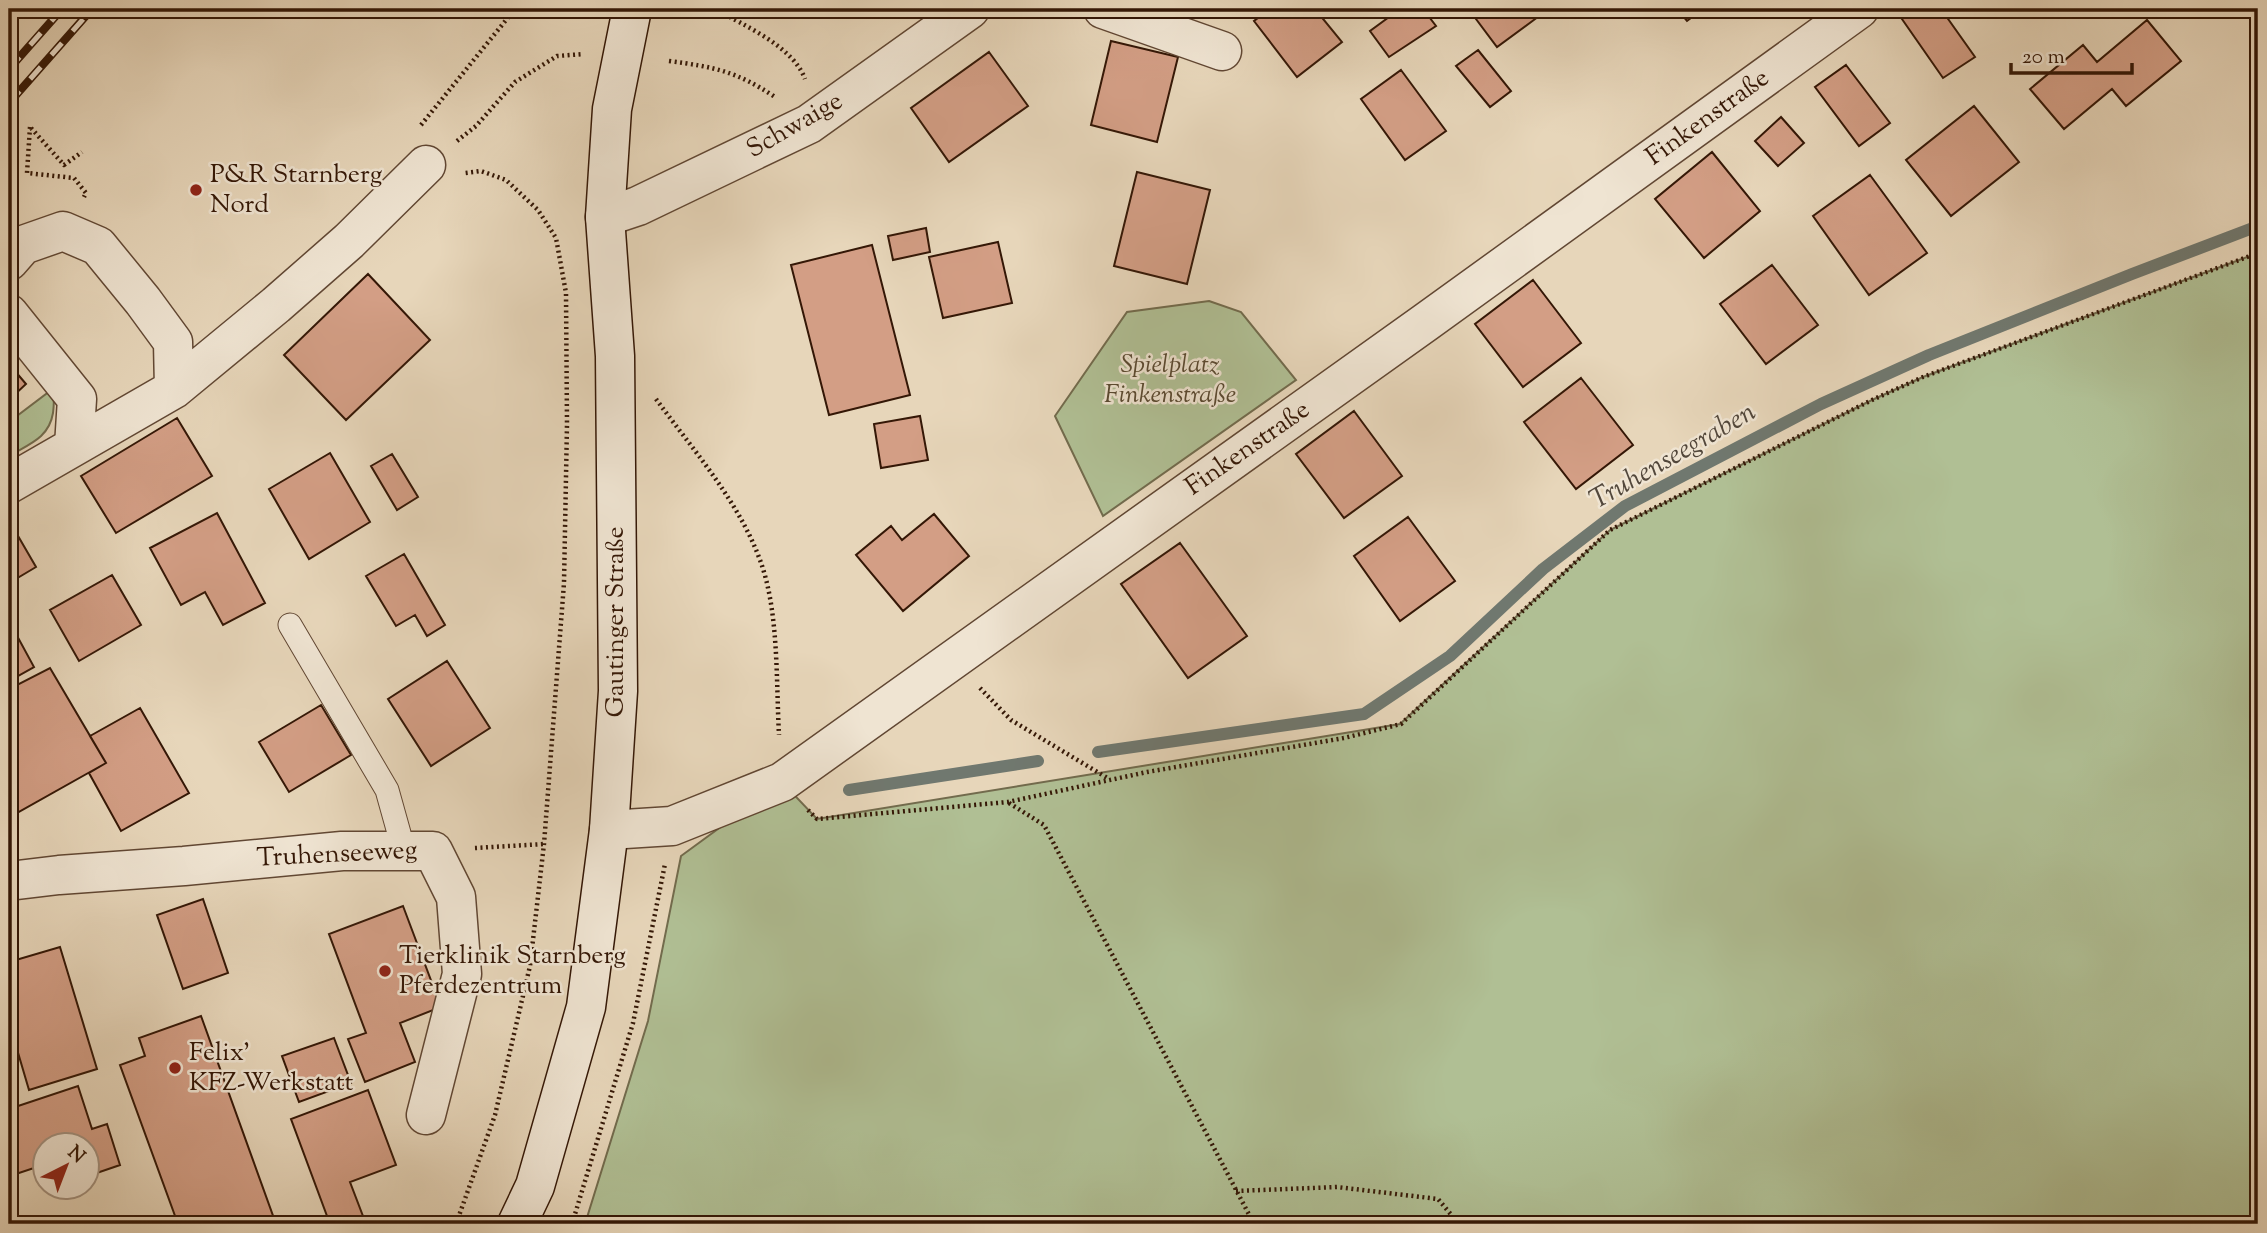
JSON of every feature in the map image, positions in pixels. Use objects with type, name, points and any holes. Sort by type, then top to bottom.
[{"type":"street","name":"Gautinger Straße","points":[[517,1224],[535,1186],[586,1007],[610,830],[618,678],[615,356],[605,216],[612,109],[632,9]]},
{"type":"street","name":"Schwaige","points":[[605,216],[638,206],[805,116],[970,9]]},
{"type":"street","points":[[1102,9],[1222,51]]},
{"type":"street","name":"Finkenstraße","points":[[610,830],[672,826],[782,782],[1859,9]]},
{"type":"street","points":[[9,484],[174,389],[349,241],[426,165]]},
{"type":"street","points":[[9,261],[23,244],[63,231],[98,246],[144,301],[173,342],[174,389]]},
{"type":"street","points":[[9,314],[77,399],[74,446]]},
{"type":"street","name":"Truhenseeweg","points":[[9,881],[342,851],[416,851],[456,897],[462,974],[426,1115]]},
{"type":"lane","points":[[290,625],[387,790],[399,833],[416,851]]},
{"type":"path","points":[[456,1224],[499,1102],[530,966],[544,844],[564,583],[566,293],[556,238],[538,210],[520,192],[506,180],[481,171],[447,175],[426,165],[414,142],[422,123],[515,9]]},
{"type":"path","points":[[669,61],[714,67],[750,80],[805,116],[810,92],[801,70],[772,41],[715,9]]},
{"type":"path","points":[[426,165],[476,126],[515,82],[556,56],[586,53]]},
{"type":"path","points":[[82,152],[64,165],[30,127],[27,173],[74,178],[86,193]]},
{"type":"path","points":[[651,392],[731,501],[760,560],[772,606],[782,782],[817,819],[1008,802],[1110,780],[1344,738],[1401,724],[1610,530],[1923,377],[2258,253]]},
{"type":"path","points":[[952,660],[1011,720],[1110,780]]},
{"type":"path","points":[[1008,802],[1044,825],[1254,1224]]},
{"type":"path","points":[[572,1224],[633,1023],[672,826]]},
{"type":"path","points":[[416,851],[544,844]]},
{"type":"path","points":[[1236,1191],[1337,1186],[1438,1199],[1459,1224]]},
{"type":"green space","points":[[2258,253],[2258,1224],[585,1224],[648,1021],[681,856],[782,782],[817,819],[1400,724],[1610,530],[1923,377]]},
{"type":"green space","name":"Spielplatz Finkenstraße","points":[[1209,301],[1241,312],[1296,380],[1103,516],[1055,416],[1127,312]]},
{"type":"green space","points":[[50,391],[54,407],[47,429],[37,439],[9,456],[9,422]]},
{"type":"building","points":[[1270,9],[1315,9],[1342,42],[1297,77],[1254,21]]},
{"type":"building","points":[[1400,9],[1423,9],[1436,26],[1389,57],[1370,31]]},
{"type":"building","points":[[1481,9],[1546,11],[1497,47],[1473,15]]},
{"type":"building","points":[[1677,9],[1703,9],[1687,21]]},
{"type":"building","points":[[1895,9],[1941,9],[1975,57],[1943,78]]},
{"type":"building","points":[[2147,20],[2181,61],[2126,106],[2112,89],[2064,129],[2030,89],[2083,45],[2097,62]]},
{"type":"building","points":[[1111,41],[1178,57],[1157,142],[1091,125]]},
{"type":"building","points":[[1478,50],[1511,91],[1490,107],[1456,66]]},
{"type":"building","points":[[989,52],[1028,106],[949,162],[911,108]]},
{"type":"building","points":[[1846,65],[1890,123],[1859,146],[1815,87]]},
{"type":"building","points":[[1401,70],[1446,131],[1405,160],[1361,99]]},
{"type":"building","points":[[1974,106],[2019,162],[1951,216],[1906,160]]},
{"type":"building","points":[[1781,117],[1804,143],[1778,166],[1755,141]]},
{"type":"building","points":[[1712,152],[1760,211],[1704,258],[1655,199]]},
{"type":"building","points":[[1137,172],[1210,190],[1187,284],[1114,266]]},
{"type":"building","points":[[1870,175],[1927,253],[1869,295],[1813,216]]},
{"type":"building","points":[[926,228],[930,252],[893,260],[888,236]]},
{"type":"building","points":[[998,242],[1012,303],[943,318],[929,257]]},
{"type":"building","points":[[872,245],[910,395],[829,415],[791,265]]},
{"type":"building","points":[[1772,265],[1818,325],[1766,364],[1720,304]]},
{"type":"building","points":[[368,274],[430,340],[346,420],[284,355]]},
{"type":"building","points":[[1533,280],[1581,343],[1523,387],[1475,324]]},
{"type":"building","points":[[9,364],[26,384],[9,400]]},
{"type":"building","points":[[1581,378],[1633,445],[1576,489],[1524,422]]},
{"type":"building","points":[[1354,411],[1402,476],[1344,518],[1296,454]]},
{"type":"building","points":[[920,416],[928,460],[881,468],[874,424]]},
{"type":"building","points":[[177,418],[212,476],[116,533],[81,476]]},
{"type":"building","points":[[330,453],[370,522],[309,559],[269,489]]},
{"type":"building","points":[[392,454],[418,497],[397,510],[371,466]]},
{"type":"building","points":[[217,513],[265,603],[223,625],[205,592],[181,605],[150,548]]},
{"type":"building","points":[[934,514],[969,556],[903,611],[856,555],[891,526],[902,540]]},
{"type":"building","points":[[1408,517],[1455,581],[1400,621],[1354,556]]},
{"type":"building","points":[[14,529],[36,567],[9,583],[9,532]]},
{"type":"building","points":[[1180,543],[1247,636],[1188,678],[1121,584]]},
{"type":"building","points":[[404,554],[445,625],[427,636],[415,615],[396,626],[366,576]]},
{"type":"building","points":[[112,575],[141,625],[79,661],[50,610]]},
{"type":"building","points":[[9,621],[34,667],[9,681]]},
{"type":"building","points":[[447,661],[490,728],[431,766],[388,699]]},
{"type":"building","points":[[50,668],[106,763],[15,814],[9,801],[9,689]]},
{"type":"building","points":[[321,705],[351,755],[289,792],[259,742]]},
{"type":"building","points":[[140,708],[189,793],[121,831],[89,773],[106,763],[90,736]]},
{"type":"building","points":[[203,899],[228,973],[183,989],[157,915]]},
{"type":"building","name":"Tierklinik Starnberg Pferdezentrum","points":[[403,906],[441,1007],[400,1023],[415,1062],[365,1082],[348,1039],[366,1033],[329,934]]},
{"type":"building","points":[[60,947],[97,1069],[29,1090],[9,1022],[9,962]]},
{"type":"building","points":[[201,1016],[276,1224],[178,1224],[120,1065],[145,1056],[139,1038]]},
{"type":"building","points":[[334,1038],[351,1083],[299,1102],[282,1056]]},
{"type":"building","points":[[78,1086],[92,1129],[107,1124],[120,1165],[102,1171],[102,1132],[32,1132],[32,1169],[16,1174],[9,1153],[9,1109]]},
{"type":"building","points":[[368,1090],[396,1165],[350,1182],[366,1224],[330,1224],[291,1119]]},
{"type":"waterway","name":"Truhenseegraben","points":[[1098,752],[1364,714],[1450,656],[1543,569],[1625,506],[1821,404],[1929,355],[2258,226]]},
{"type":"waterway","points":[[849,790],[1038,761]]},
{"type":"railway","points":[[9,69],[62,9]]},
{"type":"railway","points":[[9,103],[92,9]]},
{"type":"place","name":"P&R Starnberg Nord","points":[[196,190]]},
{"type":"place","name":"Tierklinik Starnberg Pferdezentrum","points":[[385,971]]},
{"type":"place","name":"Felix' KFZ-Werkstatt","points":[[175,1068]]}]
